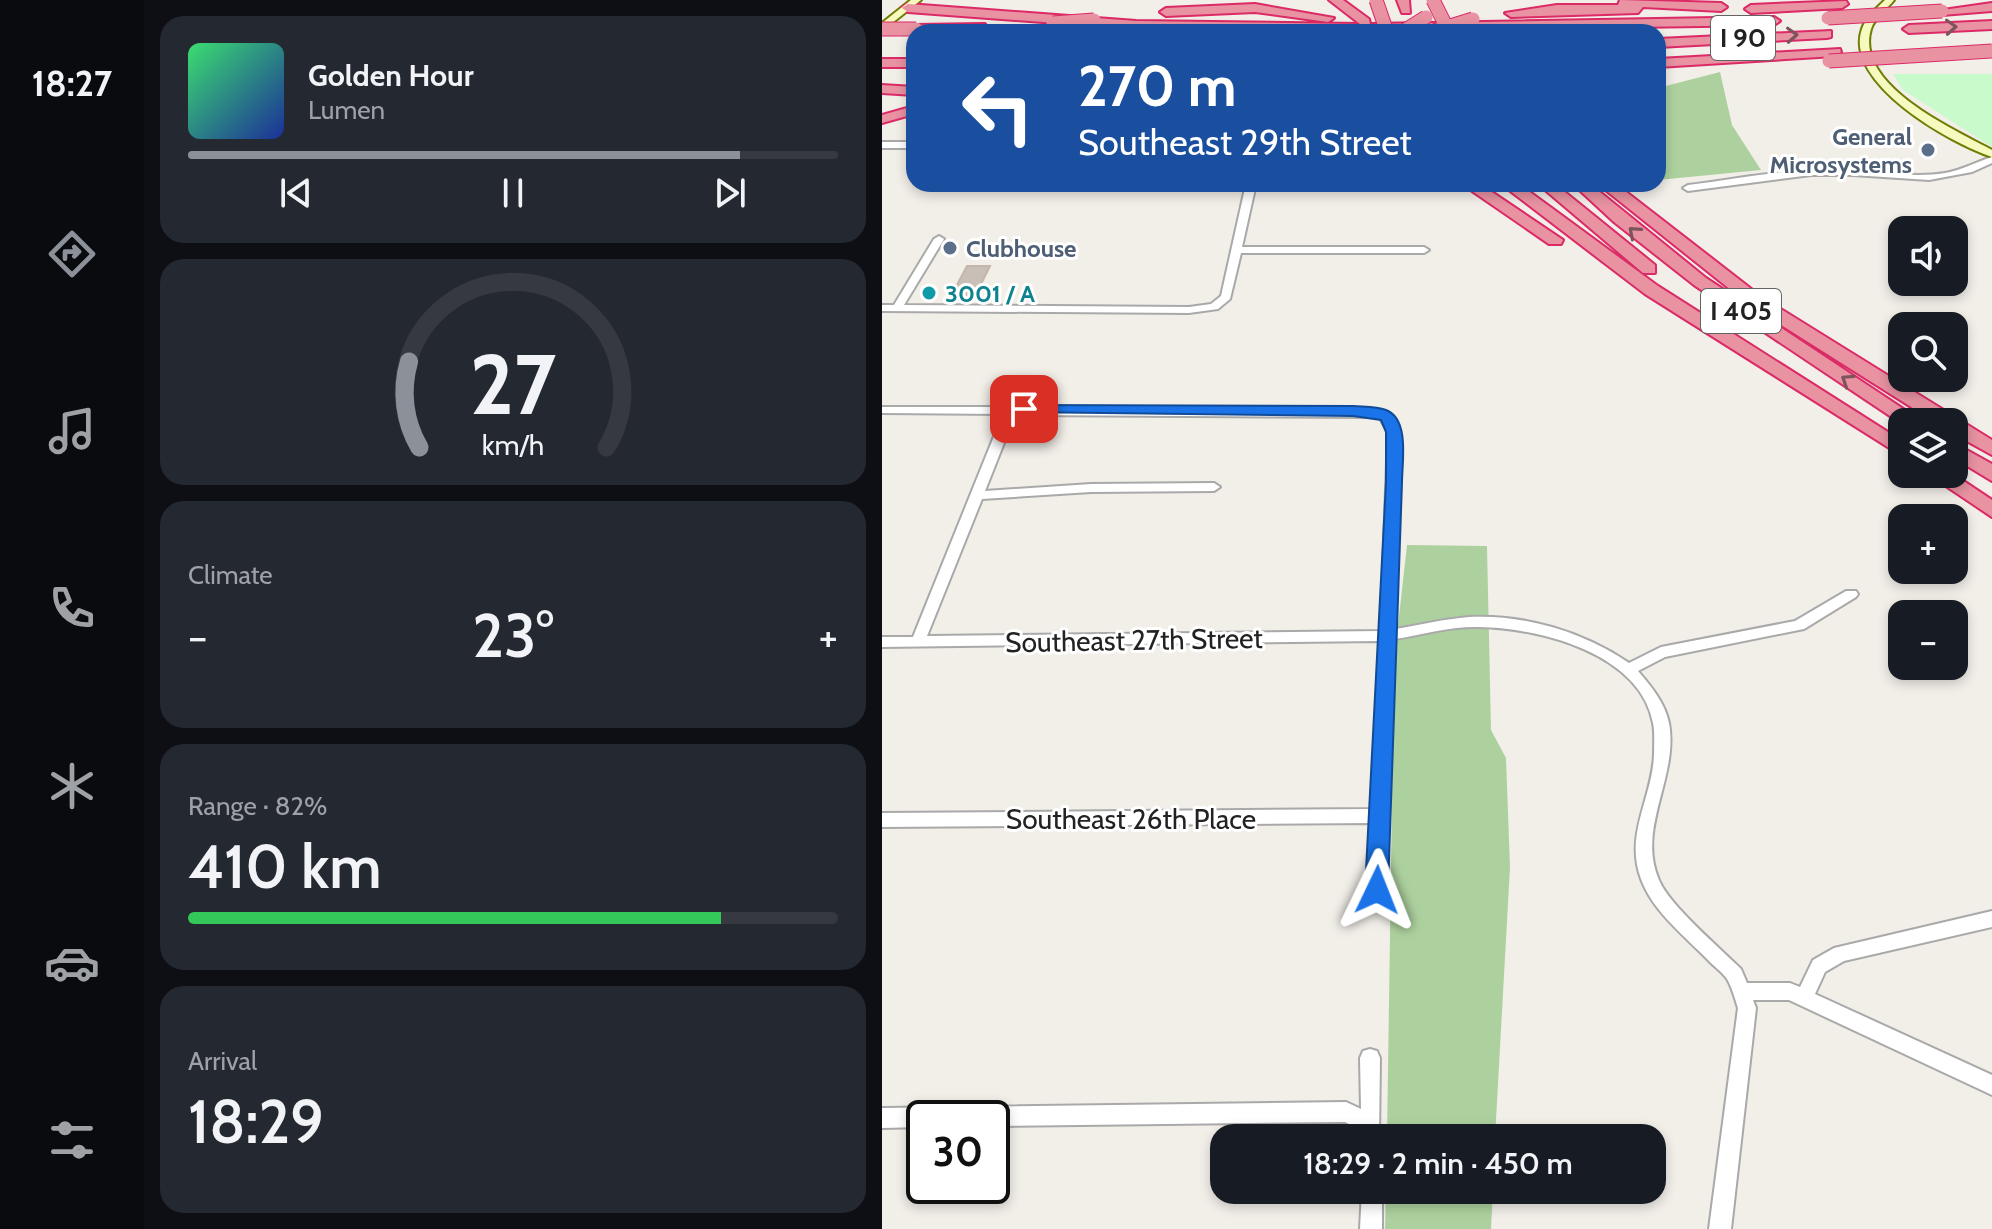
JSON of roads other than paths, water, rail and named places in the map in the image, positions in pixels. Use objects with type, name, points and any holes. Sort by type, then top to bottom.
[{"type":"highway","points":[[1094,19],[1205,0]]},
{"type":"highway","points":[[1335,0],[1365,22]]},
{"type":"highway","points":[[1376,0],[1384,24]]},
{"type":"highway","points":[[1433,0],[1445,24]]},
{"type":"highway","points":[[1415,24],[1426,17],[1441,0]]},
{"type":"highway","points":[[1576,0],[1699,6],[1811,6]]},
{"type":"highway","points":[[1457,24],[1473,19],[1557,9],[1811,6],[1929,0]]},
{"type":"highway","points":[[901,3],[1125,24]]},
{"type":"highway","points":[[1404,5],[1412,24]]},
{"type":"highway","points":[[1036,24],[1199,9],[1255,8],[1305,13],[1346,24]]},
{"type":"highway","name":"I 90","points":[[1666,26],[1992,8]]},
{"type":"highway","points":[[1596,24],[1774,21]]},
{"type":"highway","name":"I 90","points":[[1666,43],[1992,25]]},
{"type":"highway","points":[[882,29],[906,30]]},
{"type":"highway","points":[[1666,73],[1992,43]]},
{"type":"highway","points":[[1666,63],[1815,54],[1992,51]]},
{"type":"highway","points":[[883,59],[906,52]]},
{"type":"highway","points":[[1666,73],[1815,54]]},
{"type":"highway","points":[[883,59],[906,62]]},
{"type":"highway","points":[[882,89],[906,90]]},
{"type":"highway","points":[[882,119],[906,112]]},
{"type":"highway","points":[[1470,192],[1700,332],[1834,407]]},
{"type":"highway","points":[[1482,192],[1581,258]]},
{"type":"highway","name":"I 405","points":[[1519,192],[1587,244],[1771,369],[1888,441]]},
{"type":"highway","points":[[1556,192],[1771,369]]},
{"type":"highway","name":"I 405","points":[[1590,192],[1654,250],[1699,283],[1891,408]]},
{"type":"highway","points":[[1616,192],[1757,302],[1927,408]]},
{"type":"highway","points":[[1632,192],[1681,245]]},
{"type":"highway","points":[[1968,434],[1992,449]]},
{"type":"highway","points":[[1968,458],[1992,474]]},
{"type":"highway","points":[[1960,488],[1992,510]]},
{"type":"street","points":[[1688,188],[1827,172],[1939,179],[1960,175],[1992,157],[1918,113],[1892,93],[1878,77],[1865,40],[1869,25],[1890,0]]},
{"type":"street","points":[[882,16],[901,3]]},
{"type":"street","points":[[882,29],[901,3]]},
{"type":"street","points":[[882,41],[908,13],[901,3]]},
{"type":"street","points":[[882,145],[906,145]]},
{"type":"street","points":[[882,308],[1189,310],[1214,307],[1226,297],[1249,192]]},
{"type":"street","points":[[897,308],[939,239]]},
{"type":"street","points":[[1236,250],[1424,250]]},
{"type":"street","points":[[918,642],[1011,409]]},
{"type":"street","points":[[882,410],[1383,414],[1394,432],[1377,890]]},
{"type":"street","points":[[977,495],[1091,488],[1214,487]]},
{"type":"street","points":[[1720,1229],[1734,1104],[1748,1018],[1743,991],[1726,964],[1696,937],[1650,882],[1643,826],[1659,771],[1662,734],[1652,699],[1630,669],[1661,652],[1799,625],[1851,594]]},
{"type":"street","name":"Southeast 27th Street","points":[[882,642],[1386,635],[1455,623],[1503,624],[1589,645],[1630,669]]},
{"type":"street","name":"Southeast 26th Place","points":[[882,820],[1379,816]]},
{"type":"street","points":[[1804,998],[1812,975],[1829,959],[1992,919]]},
{"type":"street","points":[[1743,991],[1773,989],[1804,998],[1992,1085]]},
{"type":"street","points":[[1370,1058],[1371,1124]]},
{"type":"street","points":[[882,1118],[1346,1112],[1363,1124]]},
{"type":"street","points":[[1371,1229],[1372,1204]]},
{"type":"place","name":"General Microsystems","points":[[1928,150]]},
{"type":"place","name":"Clubhouse","points":[[950,248]]},
{"type":"place","name":"3001 / A","points":[[929,293]]}]
